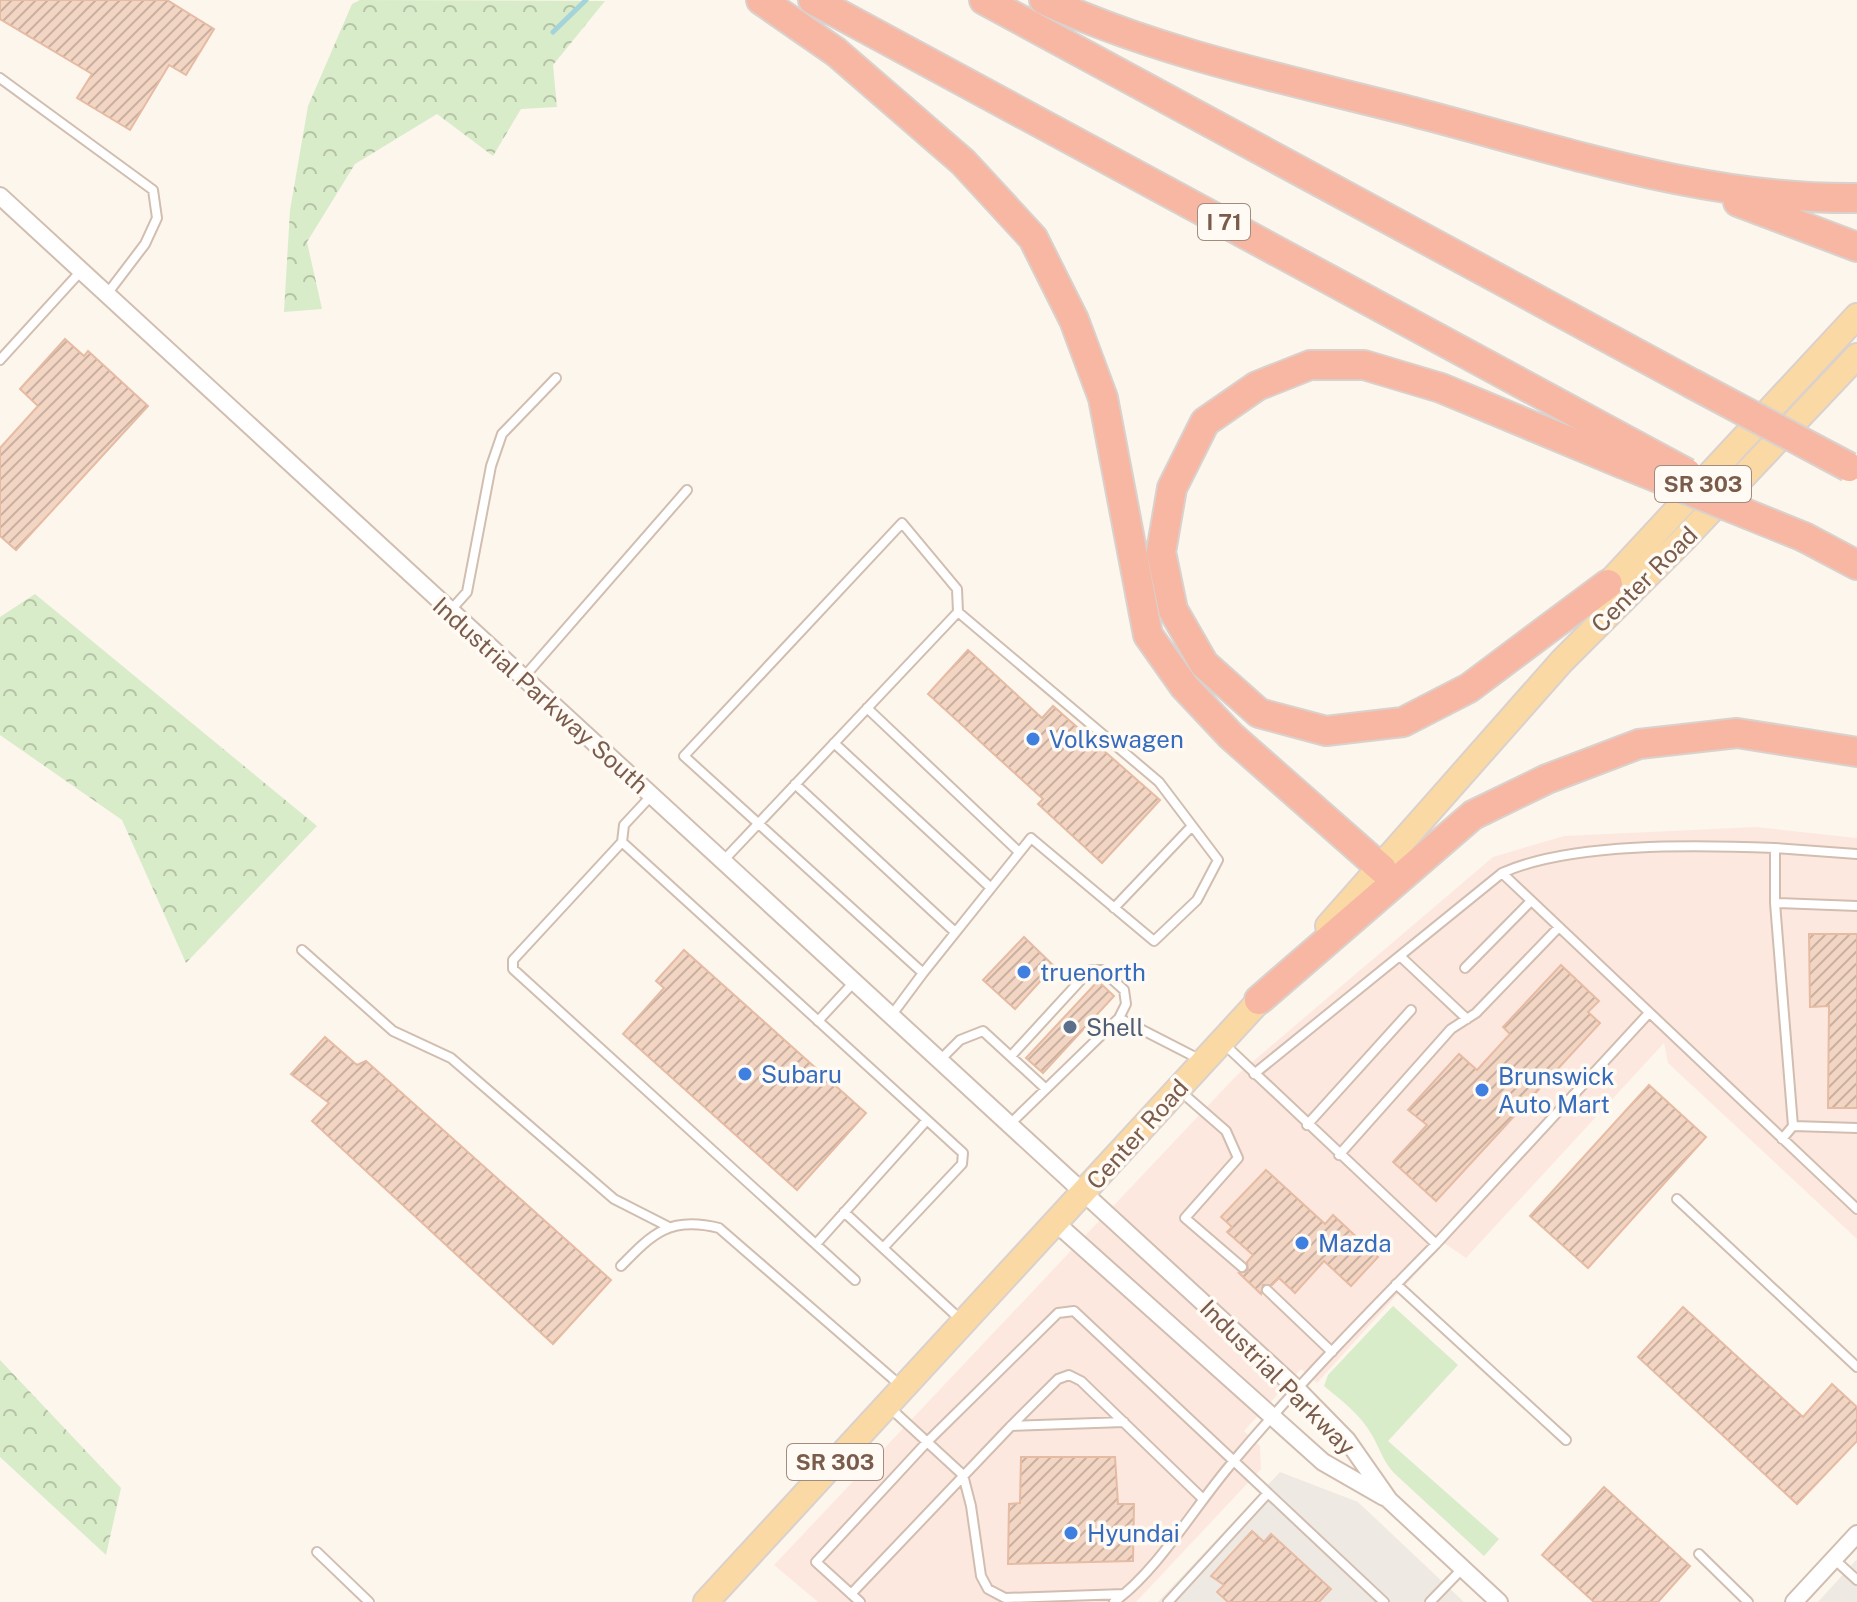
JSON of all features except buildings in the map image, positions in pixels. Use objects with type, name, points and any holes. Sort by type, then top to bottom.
[{"type":"highway","points":[[761,0],[836,52],[951,152],[1033,238],[1074,320],[1103,398],[1148,635],[1184,686],[1231,736],[1382,869]]},
{"type":"highway","name":"I 71","points":[[813,0],[1628,454]]},
{"type":"highway","points":[[984,0],[1853,469]]},
{"type":"highway","points":[[1044,0],[1183,52],[1699,187],[1857,247]]},
{"type":"highway","points":[[1699,187],[1798,198],[1857,198]]},
{"type":"highway","points":[[1608,584],[1469,688],[1403,722],[1326,731],[1259,713],[1204,664],[1173,610],[1161,552],[1172,488],[1205,422],[1257,386],[1310,365],[1364,365],[1441,388],[1628,454],[1857,565]]},
{"type":"highway","points":[[1259,1000],[1473,815],[1547,779],[1639,744],[1737,733],[1857,752]]},
{"type":"main road","name":"Center Road","points":[[1562,661],[1608,584],[1857,316]]},
{"type":"main road","name":"Center Road","points":[[706,1602],[1382,869],[1562,661],[1686,537],[1857,356]]},
{"type":"street","name":"Industrial Parkway South","points":[[0,196],[294,463],[449,611],[1084,1193]]},
{"type":"street","name":"Industrial Parkway","points":[[1084,1193],[1297,1389],[1347,1440],[1389,1500],[1499,1602]]},
{"type":"street","points":[[1056,1223],[1323,1462],[1389,1500]]},
{"type":"street","points":[[1794,1602],[1857,1534]]},
{"type":"lane","points":[[0,78],[153,190],[157,218],[145,244],[107,294]]},
{"type":"lane","points":[[0,360],[81,270]]},
{"type":"lane","points":[[449,611],[467,592],[491,466],[502,434],[556,378]]},
{"type":"lane","points":[[523,678],[687,490]]},
{"type":"lane","points":[[723,862],[758,824],[795,784],[958,612],[957,589],[902,523],[684,756],[758,824],[923,973]]},
{"type":"lane","points":[[891,1016],[1031,838],[1154,941],[1197,900],[1218,860],[1159,782],[958,612]]},
{"type":"lane","points":[[867,708],[1019,852]]},
{"type":"lane","points":[[834,743],[991,888]]},
{"type":"lane","points":[[795,784],[955,932]]},
{"type":"lane","points":[[651,796],[624,825],[622,842],[513,960],[513,969],[855,1280]]},
{"type":"lane","points":[[1114,908],[1192,826]]},
{"type":"lane","points":[[622,842],[963,1153],[962,1164],[883,1248]]},
{"type":"lane","points":[[1254,1074],[1502,873],[1554,855],[1721,846],[1857,854]]},
{"type":"lane","points":[[1775,848],[1775,903],[1793,1126],[1782,1139]]},
{"type":"lane","points":[[1502,873],[1857,1209]]},
{"type":"lane","points":[[1465,968],[1531,901]]},
{"type":"lane","points":[[1775,903],[1857,906]]},
{"type":"lane","points":[[1339,1155],[1451,1029],[1467,1019],[1559,927]]},
{"type":"lane","points":[[302,950],[393,1031],[451,1058],[614,1199],[667,1226],[698,1223],[730,1235],[896,1397],[927,1442],[963,1475],[971,1506],[981,1576],[988,1589],[1005,1598],[1126,1594]]},
{"type":"lane","points":[[1400,956],[1467,1019]]},
{"type":"lane","points":[[1010,1125],[1119,1018],[1126,1004],[1124,990],[1102,970],[1090,970],[1011,1056]]},
{"type":"lane","points":[[818,1021],[854,982]]},
{"type":"lane","points":[[1307,1125],[1411,1010]]},
{"type":"lane","points":[[1114,1602],[1126,1594],[1202,1498],[1297,1389],[1649,1013]]},
{"type":"lane","points":[[1119,1018],[1204,1061]]},
{"type":"lane","points":[[940,1060],[960,1040],[983,1031],[1046,1089]]},
{"type":"lane","points":[[1222,1042],[1436,1244]]},
{"type":"lane","points":[[1178,1089],[1226,1131],[1238,1158],[1185,1218],[1242,1267]]},
{"type":"lane","points":[[816,1244],[927,1120]]},
{"type":"lane","points":[[1793,1126],[1857,1128]]},
{"type":"lane","points":[[1677,1199],[1857,1367]]},
{"type":"lane","points":[[844,1212],[964,1323]]},
{"type":"lane","points":[[621,1266],[667,1226]]},
{"type":"lane","points":[[1396,1284],[1566,1440]]},
{"type":"lane","points":[[1267,1290],[1332,1352]]},
{"type":"lane","points":[[860,1602],[816,1562],[927,1442],[1058,1313],[1074,1311],[1384,1602]]},
{"type":"lane","points":[[851,1594],[1011,1426],[1058,1379],[1069,1375],[1081,1381],[1202,1498]]},
{"type":"lane","points":[[1011,1426],[1124,1422]]},
{"type":"lane","points":[[1173,1600],[1268,1493]]},
{"type":"lane","points":[[317,1552],[369,1602]]},
{"type":"lane","points":[[1699,1554],[1748,1602]]},
{"type":"lane","points":[[1834,1559],[1857,1580]]},
{"type":"lane","points":[[1430,1602],[1463,1568]]},
{"type":"shaded area","points":[[1756,827],[1857,838],[1857,1239],[1668,1063],[1664,1043],[1466,1258],[1444,1243],[1317,1383],[1301,1369],[1244,1431],[1260,1446],[1261,1469],[1136,1602],[818,1602],[774,1565],[1237,1075],[1493,857],[1564,836]]},
{"type":"shaded area","points":[[1280,1472],[1358,1502],[1464,1602],[1158,1602]]},
{"type":"shaded area","points":[[1857,1559],[1857,1602],[1818,1602]]},
{"type":"green space","points":[[360,0],[605,1],[553,65],[557,107],[521,109],[493,156],[437,114],[355,164],[307,242],[322,309],[284,312],[290,210],[308,106],[352,4]]},
{"type":"green space","points":[[35,594],[317,826],[186,963],[122,820],[0,735],[0,617]]},
{"type":"green space","points":[[1393,1306],[1458,1365],[1388,1441],[1499,1539],[1484,1556],[1394,1473],[1362,1421],[1324,1386],[1328,1375]]},
{"type":"green space","points":[[0,1360],[121,1488],[106,1555],[0,1457]]},
{"type":"waterway","points":[[553,32],[586,0]]},
{"type":"place","name":"Volkswagen","points":[[1033,739]]},
{"type":"place","name":"truenorth","points":[[1024,972]]},
{"type":"place","name":"Shell","points":[[1070,1027]]},
{"type":"place","name":"Subaru","points":[[745,1074]]},
{"type":"place","name":"Brunswick Auto Mart","points":[[1482,1090]]},
{"type":"place","name":"Mazda","points":[[1302,1243]]},
{"type":"place","name":"Hyundai","points":[[1071,1533]]}]
